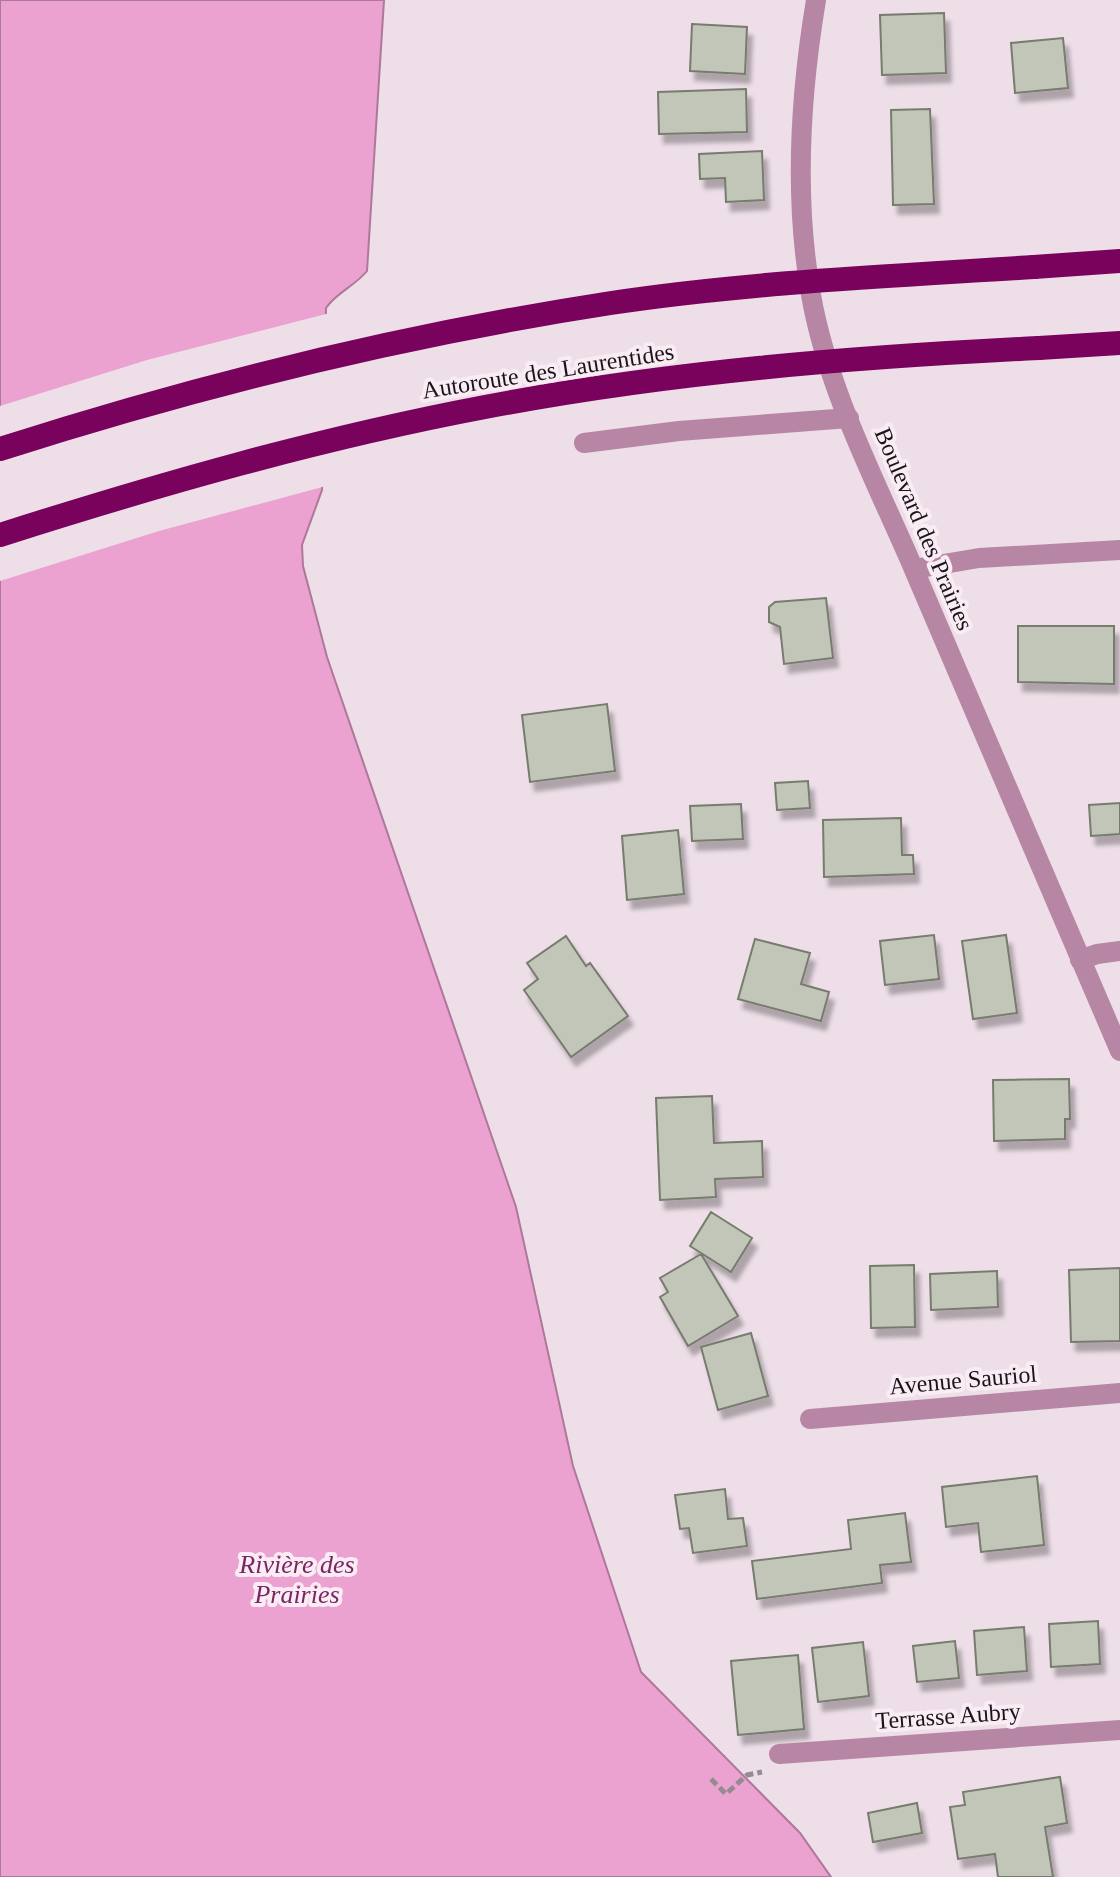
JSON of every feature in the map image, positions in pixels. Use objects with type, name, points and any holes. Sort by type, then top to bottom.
[{"type":"highway","points":[[0,449],[197,389],[327,357],[504,321],[698,292],[1120,261]]},
{"type":"highway","name":"Autoroute des Laurentides","points":[[0,535],[219,469],[353,435],[581,390],[762,367],[863,358],[1120,343]]},
{"type":"street","name":"Boulevard des Prairies","points":[[816,0],[804,120],[803,231],[812,299],[829,362],[849,418],[1120,1051]]},
{"type":"street","points":[[584,443],[679,431],[849,418]]},
{"type":"street","points":[[914,569],[979,558],[1120,550]]},
{"type":"street","points":[[1080,960],[1120,951]]},
{"type":"street","name":"Avenue Sauriol","points":[[810,1419],[1120,1393]]},
{"type":"street","name":"Terrasse Aubry","points":[[779,1754],[1120,1730]]},
{"type":"path","points":[[711,1779],[726,1794],[747,1775],[763,1772]]},
{"type":"water","name":"Rivière des Prairies","points":[[0,0],[384,0],[367,271],[326,308],[322,490],[302,545],[303,566],[327,657],[516,1207],[573,1466],[641,1672],[800,1833],[831,1877],[0,1877]]},
{"type":"pier","points":[[330,313],[326,486],[159,531],[0,581],[0,406],[147,360]]},
{"type":"building","points":[[944,13],[946,73],[882,75],[880,15]]},
{"type":"building","points":[[692,24],[747,27],[745,74],[690,71]]},
{"type":"building","points":[[1063,38],[1068,88],[1015,93],[1011,43]]},
{"type":"building","points":[[746,89],[747,132],[659,134],[658,92]]},
{"type":"building","points":[[930,109],[934,204],[893,205],[891,110]]},
{"type":"building","points":[[762,151],[764,200],[726,202],[725,178],[700,179],[699,154]]},
{"type":"building","points":[[826,598],[833,658],[784,664],[780,627],[769,622],[769,607],[775,602]]},
{"type":"building","points":[[1018,626],[1114,626],[1114,684],[1018,682]]},
{"type":"building","points":[[607,704],[615,771],[530,782],[522,715]]},
{"type":"building","points":[[808,781],[810,808],[777,810],[775,783]]},
{"type":"building","points":[[1120,803],[1120,834],[1091,836],[1089,805]]},
{"type":"building","points":[[741,804],[743,839],[692,841],[690,806]]},
{"type":"building","points":[[901,818],[902,855],[913,855],[914,874],[824,877],[823,820]]},
{"type":"building","points":[[678,830],[684,894],[627,900],[622,836]]},
{"type":"building","points":[[934,935],[939,979],[885,985],[880,941]]},
{"type":"building","points":[[1006,935],[1017,1013],[973,1019],[962,941]]},
{"type":"building","points":[[566,936],[586,966],[590,963],[628,1016],[571,1057],[524,990],[538,979],[527,963]]},
{"type":"building","points":[[755,939],[810,953],[801,984],[829,992],[821,1021],[738,999]]},
{"type":"building","points":[[1069,1079],[1070,1119],[1065,1119],[1065,1139],[994,1141],[993,1080]]},
{"type":"building","points":[[712,1096],[714,1143],[762,1141],[763,1177],[715,1179],[716,1197],[660,1200],[656,1098]]},
{"type":"building","points":[[711,1212],[752,1238],[731,1272],[690,1246]]},
{"type":"building","points":[[701,1254],[738,1316],[688,1346],[660,1297],[668,1292],[660,1278]]},
{"type":"building","points":[[914,1265],[915,1327],[871,1328],[870,1266]]},
{"type":"building","points":[[1120,1268],[1120,1341],[1071,1342],[1069,1270]]},
{"type":"building","points":[[997,1271],[998,1307],[931,1310],[930,1274]]},
{"type":"building","points":[[751,1333],[768,1396],[718,1410],[701,1347]]},
{"type":"building","points":[[1037,1476],[1044,1545],[981,1552],[978,1523],[946,1527],[942,1487]]},
{"type":"building","points":[[725,1489],[728,1519],[743,1518],[747,1546],[693,1553],[689,1528],[680,1529],[675,1495]]},
{"type":"building","points":[[905,1513],[911,1562],[880,1565],[882,1583],[757,1599],[752,1561],[851,1549],[848,1520]]},
{"type":"building","points":[[1098,1621],[1100,1664],[1051,1667],[1049,1624]]},
{"type":"building","points":[[1024,1627],[1027,1671],[977,1675],[974,1631]]},
{"type":"building","points":[[955,1641],[959,1678],[917,1682],[913,1646]]},
{"type":"building","points":[[863,1642],[869,1696],[818,1702],[812,1648]]},
{"type":"building","points":[[798,1655],[804,1729],[738,1735],[731,1661]]},
{"type":"building","points":[[1060,1777],[1067,1823],[1045,1827],[1053,1877],[998,1877],[995,1854],[958,1859],[950,1807],[965,1805],[963,1792]]},
{"type":"building","points":[[917,1803],[922,1833],[873,1842],[868,1813]]}]
